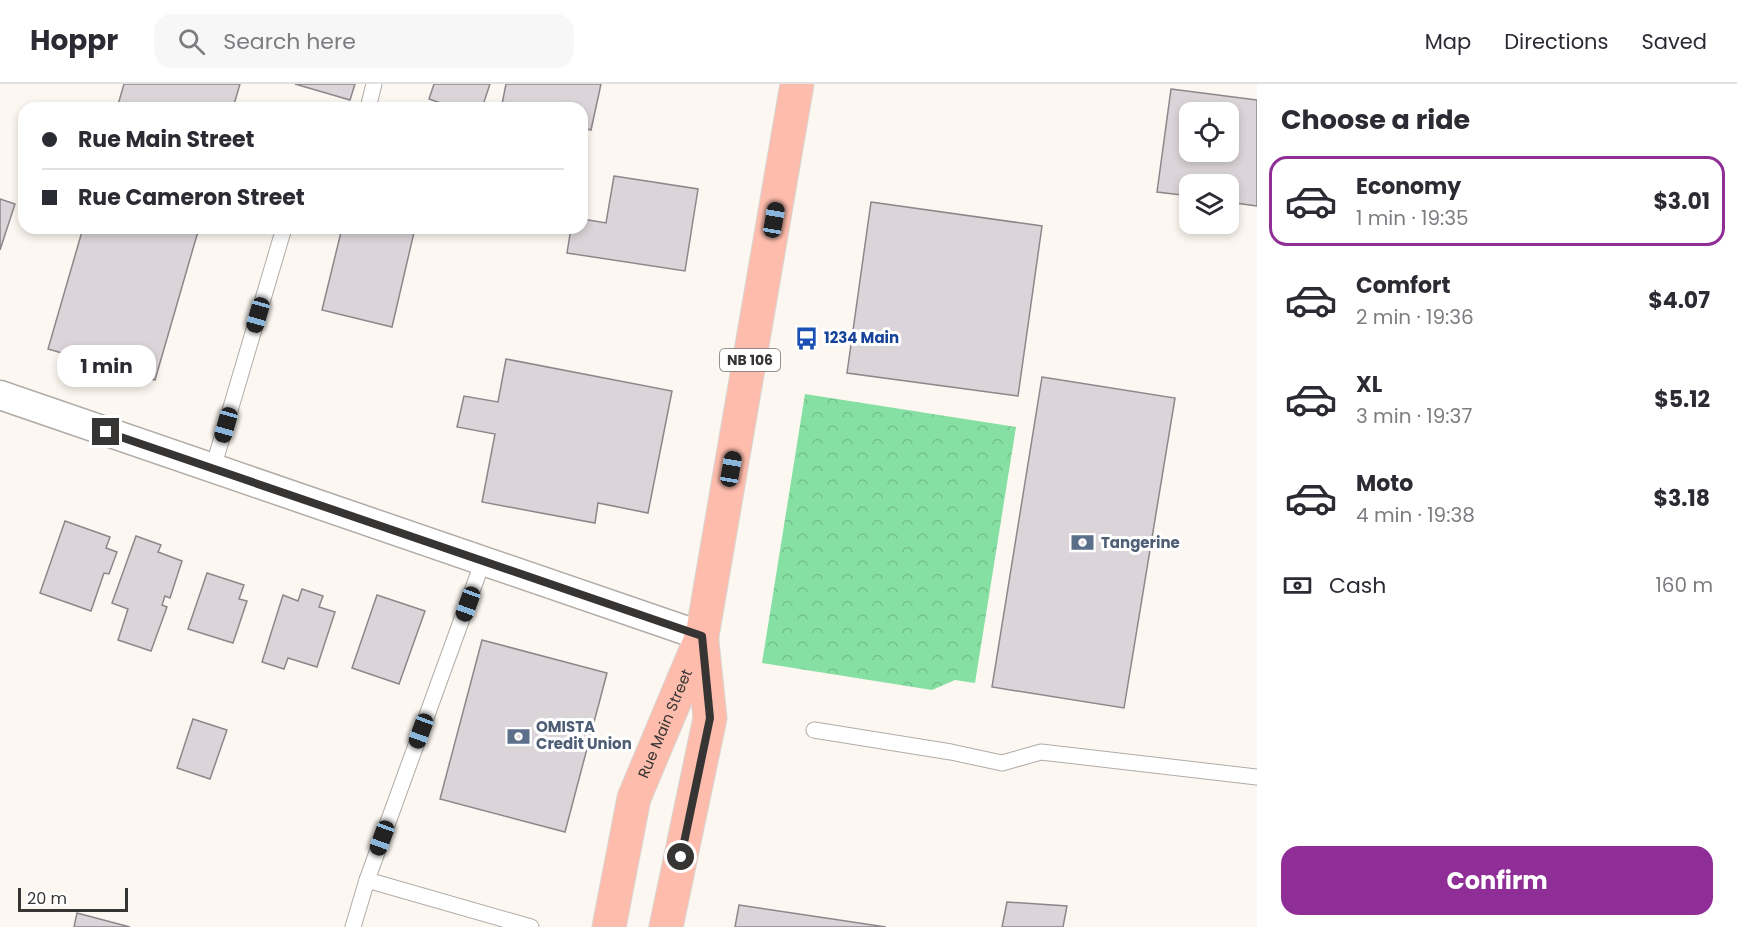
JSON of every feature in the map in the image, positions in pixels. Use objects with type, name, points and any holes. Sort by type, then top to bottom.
[{"type":"main road","name":"NB 106","points":[[702,636],[797,84]]},
{"type":"main road","name":"Rue Main Street","points":[[609,927],[634,798],[702,636]]},
{"type":"main road","name":"Rue Main Street","points":[[666,927],[710,718],[702,636]]},
{"type":"street","points":[[0,395],[702,636]]},
{"type":"lane","points":[[370,102],[374,84]]},
{"type":"lane","points":[[213,468],[282,234]]},
{"type":"lane","points":[[353,927],[367,880],[483,561]]},
{"type":"lane","points":[[814,730],[951,752],[1002,763],[1041,752],[1257,777]]},
{"type":"lane","points":[[367,880],[531,927]]},
{"type":"green space","points":[[805,394],[1016,427],[975,683],[955,680],[932,690],[762,663]]},
{"type":"building","points":[[124,84],[240,84],[235,102],[119,102]]},
{"type":"building","points":[[295,84],[355,84],[350,100]]},
{"type":"building","points":[[434,84],[490,84],[484,102],[438,102],[429,99]]},
{"type":"building","points":[[506,84],[601,84],[591,130],[588,129],[588,102],[502,102]]},
{"type":"building","points":[[1171,89],[1257,100],[1257,206],[1239,204],[1239,174],[1179,174],[1179,195],[1157,192]]},
{"type":"building","points":[[614,176],[698,189],[685,271],[567,253],[570,234],[588,234],[588,220],[606,223]]},
{"type":"building","points":[[0,199],[15,204],[0,250]]},
{"type":"building","points":[[871,202],[1042,226],[1018,396],[847,373]]},
{"type":"building","points":[[81,234],[197,234],[155,380],[48,349]]},
{"type":"building","points":[[341,234],[414,234],[392,327],[322,310]]},
{"type":"building","points":[[506,359],[672,391],[648,513],[598,503],[595,523],[482,502],[495,434],[457,427],[464,396],[498,402]]},
{"type":"building","name":"Tangerine","points":[[1042,377],[1175,398],[1124,708],[992,687]]},
{"type":"building","points":[[65,521],[110,537],[106,548],[117,552],[109,574],[104,573],[91,611],[40,593]]},
{"type":"building","points":[[136,536],[161,545],[158,552],[182,561],[170,598],[165,596],[162,605],[167,607],[151,651],[118,640],[128,609],[112,603]]},
{"type":"building","points":[[207,573],[244,585],[239,599],[247,601],[233,643],[188,629]]},
{"type":"building","points":[[302,589],[323,596],[319,607],[335,612],[317,667],[288,658],[284,669],[262,662],[283,595],[298,601]]},
{"type":"building","points":[[377,595],[425,611],[399,684],[352,668]]},
{"type":"building","points":[[482,640],[607,673],[565,832],[440,799]]},
{"type":"building","points":[[193,719],[227,730],[210,779],[177,768]]},
{"type":"building","points":[[1007,902],[1067,906],[1063,927],[1002,927]]},
{"type":"building","points":[[739,905],[886,927],[735,927]]},
{"type":"building","points":[[77,913],[130,927],[74,927]]},
{"type":"place","name":"1234 Main","points":[[806,338]]},
{"type":"place","name":"Tangerine","points":[[1083,543]]},
{"type":"place","name":"OMISTA Credit Union","points":[[518,736]]},
{"type":"route","points":[[106,432],[702,636],[710,718],[681,857]]}]
